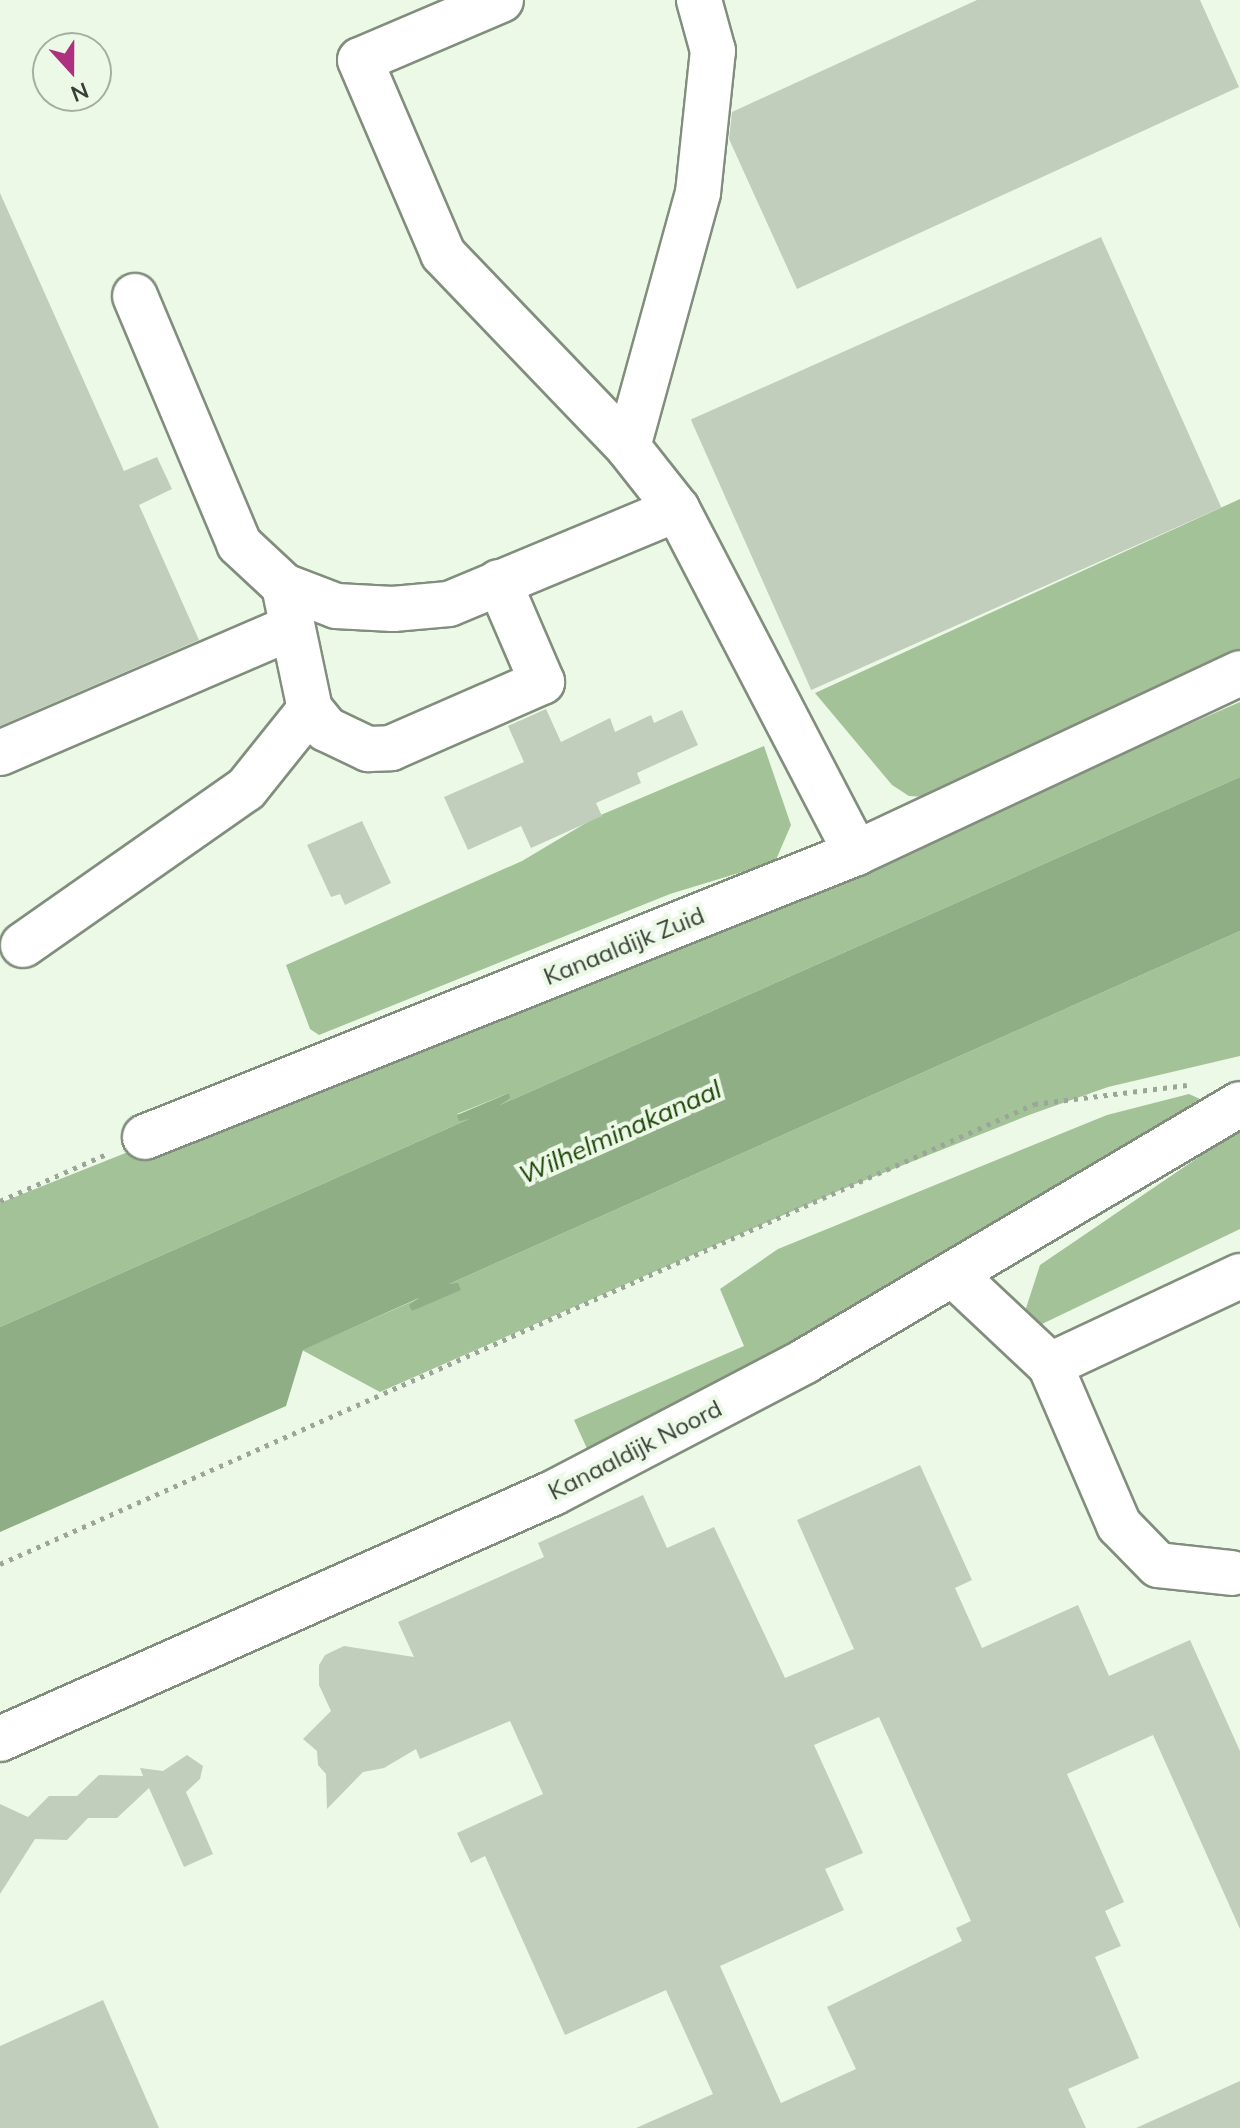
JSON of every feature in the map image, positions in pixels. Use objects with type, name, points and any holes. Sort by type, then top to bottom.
[{"type":"street","points":[[501,0],[360,60],[443,254],[628,447],[677,509],[856,853]]},
{"type":"street","points":[[628,447],[698,193],[713,51],[699,0]]},
{"type":"street","points":[[135,296],[239,544],[288,606],[310,709],[345,742],[368,749],[391,748],[542,682],[499,582]]},
{"type":"street","points":[[0,753],[288,606],[393,609],[449,604],[677,509]]},
{"type":"street","name":"Kanaaldijk Zuid","points":[[145,1137],[856,853],[1240,673]]},
{"type":"street","points":[[23,945],[246,789],[310,709]]},
{"type":"street","name":"Kanaaldijk Noord","points":[[0,1739],[553,1493],[805,1361],[1240,1104]]},
{"type":"street","points":[[953,1274],[1050,1365],[1119,1525],[1158,1565],[1237,1578]]},
{"type":"street","points":[[1050,1365],[1240,1276]]},
{"type":"path","points":[[0,1564],[1034,1104],[1192,1084]]},
{"type":"path","points":[[0,1201],[145,1137]]},
{"type":"shaded area","points":[[1240,499],[1240,654],[926,797],[909,796],[892,785],[815,693]]},
{"type":"shaded area","points":[[1240,702],[1240,777],[500,1105],[509,1093],[457,1114],[469,1119],[0,1327],[0,1203],[1056,782]]},
{"type":"shaded area","points":[[764,746],[791,825],[775,862],[670,894],[319,1035],[310,1029],[286,965],[522,861],[596,817]]},
{"type":"shaded area","points":[[1240,931],[1240,1056],[1108,1087],[1029,1115],[843,1189],[380,1392],[302,1350],[420,1298],[412,1311],[449,1284]]},
{"type":"shaded area","points":[[1189,1094],[1200,1099],[766,1362],[589,1453],[574,1420],[744,1346],[720,1289],[778,1249],[1107,1115]]},
{"type":"shaded area","points":[[1240,1129],[1240,1229],[1017,1336],[1040,1265]]},
{"type":"water","name":"Wilhelminakanaal","points":[[1240,777],[1240,931],[449,1284],[458,1283],[461,1290],[412,1311],[409,1305],[419,1298],[303,1350],[286,1406],[0,1532],[0,1327],[469,1119],[459,1121],[457,1115],[509,1093],[510,1098],[500,1105]]},
{"type":"building","points":[[977,0],[1200,0],[1239,87],[797,289],[729,139],[732,112]]},
{"type":"building","points":[[0,193],[124,471],[157,457],[172,489],[139,505],[199,640],[0,726]]},
{"type":"building","points":[[1101,237],[1221,507],[811,690],[691,420]]},
{"type":"building","points":[[546,709],[561,742],[610,718],[615,732],[651,715],[654,723],[682,710],[698,745],[637,773],[641,783],[596,803],[602,816],[531,848],[521,826],[468,850],[444,797],[524,762],[508,726]]},
{"type":"building","points":[[362,821],[391,883],[345,905],[340,894],[331,897],[307,845]]},
{"type":"building","points":[[920,1465],[972,1580],[955,1588],[982,1648],[1078,1605],[1109,1676],[1190,1640],[1240,1751],[1240,1929],[1153,1735],[1067,1774],[1124,1902],[1105,1911],[1121,1946],[1095,1957],[1139,2058],[1068,2089],[1086,2128],[636,2128],[713,2094],[666,1990],[565,2035],[485,1856],[471,1863],[457,1833],[543,1794],[510,1721],[420,1759],[416,1749],[384,1768],[363,1772],[327,1809],[326,1774],[318,1765],[317,1751],[303,1739],[331,1711],[319,1685],[319,1665],[325,1655],[344,1646],[414,1657],[398,1622],[544,1557],[538,1543],[643,1495],[667,1548],[714,1527],[785,1678],[854,1649],[797,1520]],"holes":[[[879,1717],[971,1921],[956,1928],[962,1941],[827,2007],[856,2069],[781,2103],[720,1966],[844,1910],[825,1869],[863,1853],[814,1745]]]},
{"type":"building","points":[[187,1755],[203,1766],[200,1779],[186,1792],[213,1854],[184,1867],[149,1788],[117,1818],[88,1818],[67,1840],[35,1839],[0,1894],[0,1804],[28,1817],[49,1796],[77,1796],[99,1775],[143,1776],[140,1768],[163,1771]]},
{"type":"building","points":[[103,2000],[159,2128],[0,2128],[0,2046]]},
{"type":"building","points":[[1240,2081],[1240,2128],[1136,2128]]}]
